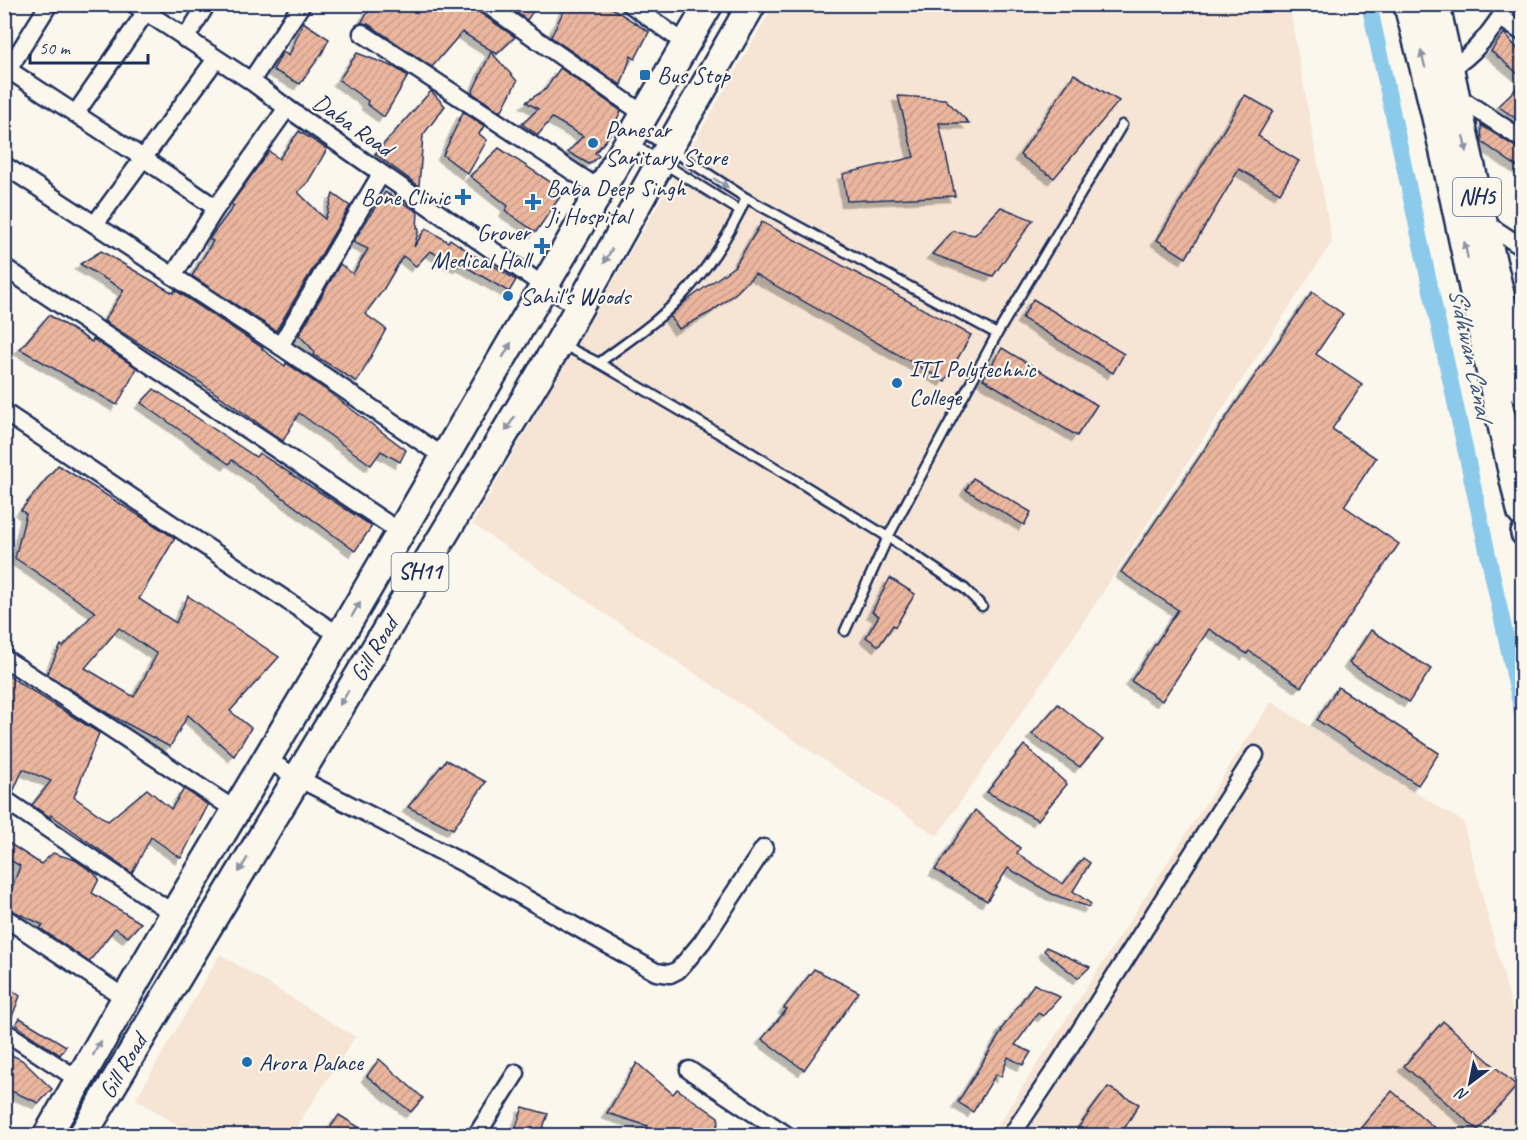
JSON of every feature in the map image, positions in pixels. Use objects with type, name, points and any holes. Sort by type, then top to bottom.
[{"type":"highway","name":"NH5","points":[[1408,4],[1433,99],[1522,512]]},
{"type":"highway","name":"NH5","points":[[1435,4],[1482,220],[1520,374]]},
{"type":"main road","name":"Gill Road","points":[[47,1136],[174,914],[340,636],[709,4]]},
{"type":"main road","name":"Gill Road","points":[[82,1136],[559,343],[752,4]]},
{"type":"street","points":[[49,4],[6,68],[216,208]]},
{"type":"street","points":[[185,39],[207,4]]},
{"type":"street","points":[[251,81],[302,4]]},
{"type":"street","points":[[486,4],[637,128]]},
{"type":"street","points":[[630,4],[686,44]]},
{"type":"street","points":[[76,113],[139,9]]},
{"type":"street","name":"Daba Road","points":[[139,9],[251,81],[286,108],[544,286],[580,307]]},
{"type":"street","points":[[1522,32],[1505,11],[1473,52],[1462,62],[1451,82],[1522,139]]},
{"type":"street","points":[[362,33],[600,190]]},
{"type":"street","points":[[95,224],[216,59]]},
{"type":"street","points":[[172,276],[286,108]]},
{"type":"street","points":[[4,165],[280,346],[444,457]]},
{"type":"street","points":[[280,346],[381,174]]},
{"type":"street","points":[[1482,220],[1522,247]]},
{"type":"street","points":[[4,267],[400,532]]},
{"type":"street","points":[[4,412],[340,636]]},
{"type":"street","points":[[4,658],[235,810]]},
{"type":"street","points":[[1011,1136],[1255,755]]},
{"type":"street","points":[[266,759],[296,777],[465,864],[663,974],[678,970],[695,951],[764,848]]},
{"type":"street","points":[[4,799],[174,914]]},
{"type":"street","points":[[4,917],[125,998]]},
{"type":"street","points":[[4,1031],[79,1080]]},
{"type":"street","points":[[689,1070],[788,1136]]},
{"type":"street","points":[[476,1136],[516,1073]]},
{"type":"lane","points":[[845,631],[888,537],[997,334],[1122,125]]},
{"type":"lane","points":[[637,128],[664,155],[740,211]]},
{"type":"lane","points":[[637,128],[664,155],[997,334]]},
{"type":"lane","points":[[599,363],[655,321],[692,286],[725,241],[746,198]]},
{"type":"lane","points":[[559,343],[599,363],[742,447],[888,537],[965,589],[982,606]]},
{"type":"shaded area","name":"ITI Polytechnic College","points":[[774,5],[1289,5],[1332,242],[1066,648],[937,836],[472,524]]},
{"type":"shaded area","points":[[1271,702],[1463,822],[1522,1046],[1522,1135],[991,1136]]},
{"type":"shaded area","name":"Arora Palace","points":[[220,954],[355,1037],[291,1135],[194,1135],[136,1099]]},
{"type":"building","points":[[373,4],[476,4],[480,13],[515,37],[497,54],[462,32],[432,67],[368,24],[361,23]]},
{"type":"building","points":[[505,4],[538,4],[527,20]]},
{"type":"building","points":[[567,4],[606,4],[649,32],[635,59],[631,56],[621,85],[551,37]]},
{"type":"building","points":[[303,22],[329,39],[300,84],[273,70],[283,52],[289,56]]},
{"type":"building","points":[[1504,33],[1522,54],[1522,77],[1491,51]]},
{"type":"building","points":[[491,52],[517,81],[501,112],[472,93]]},
{"type":"building","points":[[357,53],[394,67],[408,76],[384,117],[367,104],[368,101],[339,80]]},
{"type":"building","points":[[560,68],[621,111],[607,139],[595,153],[599,156],[589,164],[568,152],[583,136],[552,118],[538,135],[522,124],[538,109],[526,102],[546,89]]},
{"type":"building","points":[[1074,74],[1119,101],[1054,178],[1020,155]]},
{"type":"building","points":[[1522,83],[1522,123],[1498,106]]},
{"type":"building","points":[[431,91],[445,106],[423,135],[419,186],[375,154]]},
{"type":"building","points":[[1245,95],[1273,111],[1258,136],[1299,161],[1280,193],[1239,169],[1186,258],[1157,240]]},
{"type":"building","points":[[898,96],[945,99],[969,123],[939,123],[955,196],[847,201],[843,174],[914,157]]},
{"type":"building","points":[[463,112],[484,126],[479,134],[487,140],[468,174],[443,155]]},
{"type":"building","points":[[1481,125],[1522,151],[1522,170],[1482,142]]},
{"type":"building","points":[[299,131],[327,149],[308,182],[298,192],[325,219],[333,194],[350,206],[276,331],[192,276],[213,241],[209,239],[234,206],[231,204],[269,151],[279,159]]},
{"type":"building","points":[[499,148],[564,191],[536,232],[505,211],[508,206],[470,176]]},
{"type":"building","points":[[385,192],[418,212],[417,228],[419,229],[414,247],[426,228],[448,242],[450,239],[516,280],[509,292],[461,264],[459,266],[430,251],[416,266],[403,256],[383,290],[365,314],[386,329],[357,382],[314,355],[315,352],[299,335],[340,264],[353,274],[368,249],[353,242]]},
{"type":"building","points":[[1001,207],[1033,220],[993,276],[932,254],[953,231],[975,235]]},
{"type":"building","points":[[762,222],[971,335],[945,381],[755,274],[737,292],[711,312],[679,329],[670,316],[686,301],[735,266]]},
{"type":"building","points":[[101,251],[173,293],[175,290],[263,348],[285,366],[286,363],[326,390],[406,450],[400,462],[381,451],[371,465],[299,413],[283,441],[200,382],[104,321],[124,290],[80,264]]},
{"type":"building","points":[[1312,292],[1343,314],[1316,354],[1362,385],[1332,429],[1376,458],[1344,506],[1399,544],[1301,687],[1249,651],[1247,654],[1209,629],[1162,701],[1131,681],[1178,610],[1121,572]]},
{"type":"building","points":[[1033,299],[1124,354],[1113,373],[1022,318]]},
{"type":"building","points":[[49,315],[92,342],[93,339],[137,368],[117,405],[20,349]]},
{"type":"building","points":[[1002,348],[1097,405],[1077,436],[983,379]]},
{"type":"building","points":[[154,389],[256,457],[259,453],[372,526],[355,551],[232,460],[229,464],[141,403]]},
{"type":"building","points":[[58,465],[175,538],[139,599],[176,623],[188,596],[279,657],[230,711],[251,728],[234,756],[188,715],[170,747],[107,713],[47,674],[61,645],[63,647],[95,612],[15,558],[26,514],[21,510]],"holes":[[[119,628],[157,654],[134,697],[85,668]]]},
{"type":"building","points":[[973,478],[1031,512],[1024,525],[966,490]]},
{"type":"building","points":[[890,578],[915,594],[895,627],[893,625],[879,646],[866,637],[879,616],[872,612]]},
{"type":"building","points":[[1371,630],[1431,669],[1409,702],[1349,663]]},
{"type":"building","points":[[4,673],[99,733],[74,797],[108,821],[147,789],[171,809],[184,789],[208,805],[181,858],[151,837],[132,873],[51,815],[50,817],[32,805],[51,781],[23,769],[13,792],[4,789]]},
{"type":"building","points":[[1338,687],[1439,753],[1418,785],[1317,720]]},
{"type":"building","points":[[1058,704],[1103,740],[1080,767],[1032,734]]},
{"type":"building","points":[[1024,745],[1067,784],[1038,820],[987,792]]},
{"type":"building","points":[[446,760],[486,782],[453,829],[408,807]]},
{"type":"building","points":[[975,810],[1020,848],[1017,853],[1063,884],[1083,858],[1090,863],[1073,891],[1091,904],[1089,907],[1052,894],[1008,868],[987,901],[935,870]]},
{"type":"building","points":[[4,840],[41,864],[53,853],[75,860],[99,879],[92,893],[141,923],[128,937],[115,928],[89,962],[40,928],[43,925],[5,907],[20,866],[4,856]]},
{"type":"building","points":[[1046,947],[1090,967],[1078,978],[1044,951]]},
{"type":"building","points":[[814,969],[859,992],[804,1070],[762,1039],[787,1009],[784,1008]]},
{"type":"building","points":[[4,984],[20,996],[10,1022],[4,1021]]},
{"type":"building","points":[[1034,984],[1060,997],[1043,1016],[1038,1013],[1015,1045],[1031,1052],[1023,1065],[1008,1057],[1001,1077],[996,1074],[973,1112],[958,1102],[1001,1030]]},
{"type":"building","points":[[20,1018],[66,1046],[60,1055],[16,1024]]},
{"type":"building","points":[[1443,1021],[1517,1086],[1478,1130],[1404,1066]]},
{"type":"building","points":[[4,1051],[22,1060],[52,1089],[39,1103],[4,1088]]},
{"type":"building","points":[[379,1059],[423,1098],[411,1112],[367,1076]]},
{"type":"building","points":[[637,1063],[673,1094],[677,1089],[718,1117],[719,1122],[713,1136],[641,1136],[648,1126],[607,1113]]},
{"type":"building","points":[[1108,1087],[1139,1104],[1120,1136],[1072,1136]]},
{"type":"building","points":[[1392,1091],[1444,1136],[1354,1136]]},
{"type":"building","points":[[523,1107],[548,1114],[540,1136],[513,1136]]},
{"type":"building","points":[[339,1115],[373,1136],[324,1136]]},
{"type":"waterway","name":"Sidhwan Canal","points":[[1369,4],[1522,712]]},
{"type":"place","name":"Bus Stop","points":[[645,75]]},
{"type":"place","name":"Panesar Sanitary Store","points":[[593,143]]},
{"type":"place","name":"Bone Clinic","points":[[463,197]]},
{"type":"place","name":"Baba Deep Singh Ji Hospital","points":[[533,202]]},
{"type":"place","name":"Grover Medical Hall","points":[[542,246]]},
{"type":"place","name":"Sahil's Woods","points":[[508,296]]},
{"type":"place","name":"ITI Polytechnic College","points":[[897,383]]},
{"type":"place","name":"Arora Palace","points":[[247,1062]]}]
